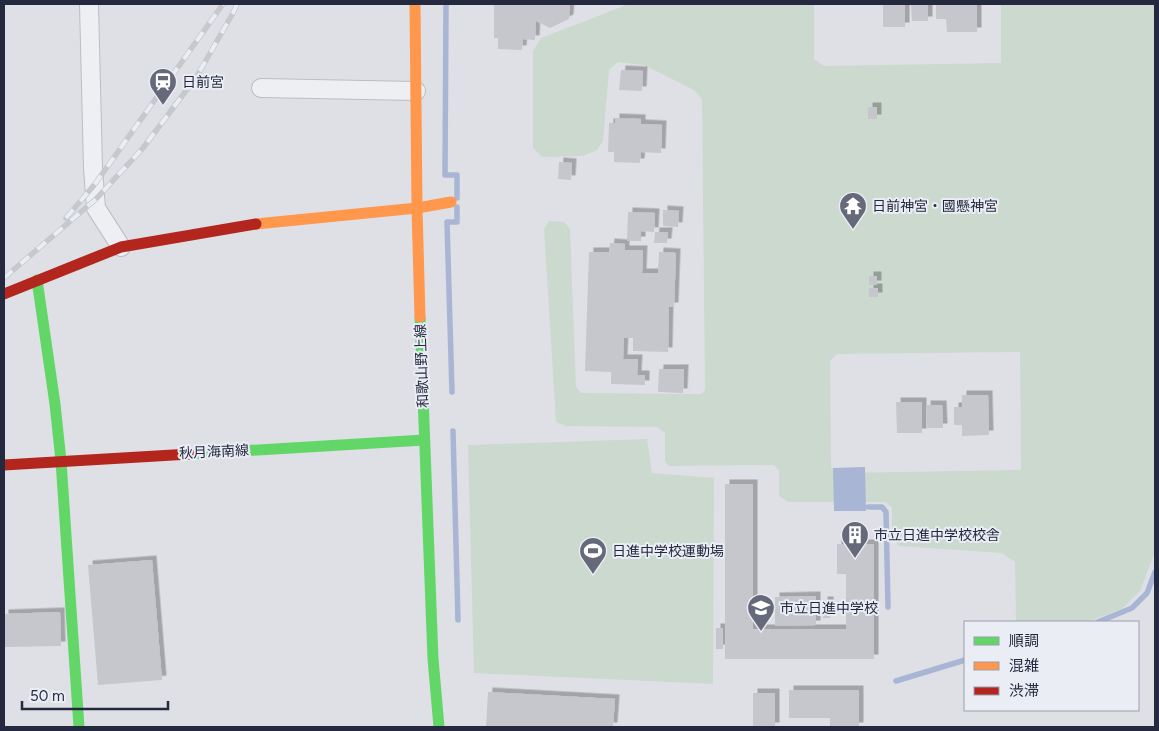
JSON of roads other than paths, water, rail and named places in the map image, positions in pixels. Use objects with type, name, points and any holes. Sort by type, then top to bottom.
[{"type":"main road","name":"和歌山野上線","points":[[415,4],[417,208],[424,440],[433,659],[440,727]]},
{"type":"main road","points":[[4,294],[121,247],[255,224],[417,208],[451,202]]},
{"type":"main road","points":[[37,280],[55,404],[61,461],[79,727]]},
{"type":"main road","name":"秋月海南線","points":[[4,465],[424,440]]},
{"type":"street","points":[[89,4],[93,168],[96,208],[121,247]]},
{"type":"street","points":[[261,88],[416,91]]},
{"type":"water","points":[[865,467],[866,511],[834,511],[833,468]]},
{"type":"waterway","points":[[446,4],[445,175],[457,175],[457,198]]},
{"type":"waterway","points":[[452,392],[447,222],[457,222],[457,207]]},
{"type":"waterway","points":[[453,431],[458,620]]},
{"type":"waterway","points":[[868,507],[882,507],[886,512],[888,607]]},
{"type":"waterway","points":[[1100,621],[1132,608],[1147,593],[1155,572]]},
{"type":"waterway","points":[[896,681],[964,660]]},
{"type":"railway","points":[[66,218],[95,184],[223,4]]},
{"type":"railway","points":[[4,278],[96,199],[143,148],[197,76],[237,4]]},
{"type":"place","name":"日前宮","points":[[163,106]]},
{"type":"place","name":"日前神宮・國懸神宮","points":[[853,230]]},
{"type":"place","name":"市立日進中学校校舎","points":[[855,559]]},
{"type":"place","name":"日進中学校運動場","points":[[593,575]]},
{"type":"place","name":"市立日進中学校","points":[[761,632]]}]
